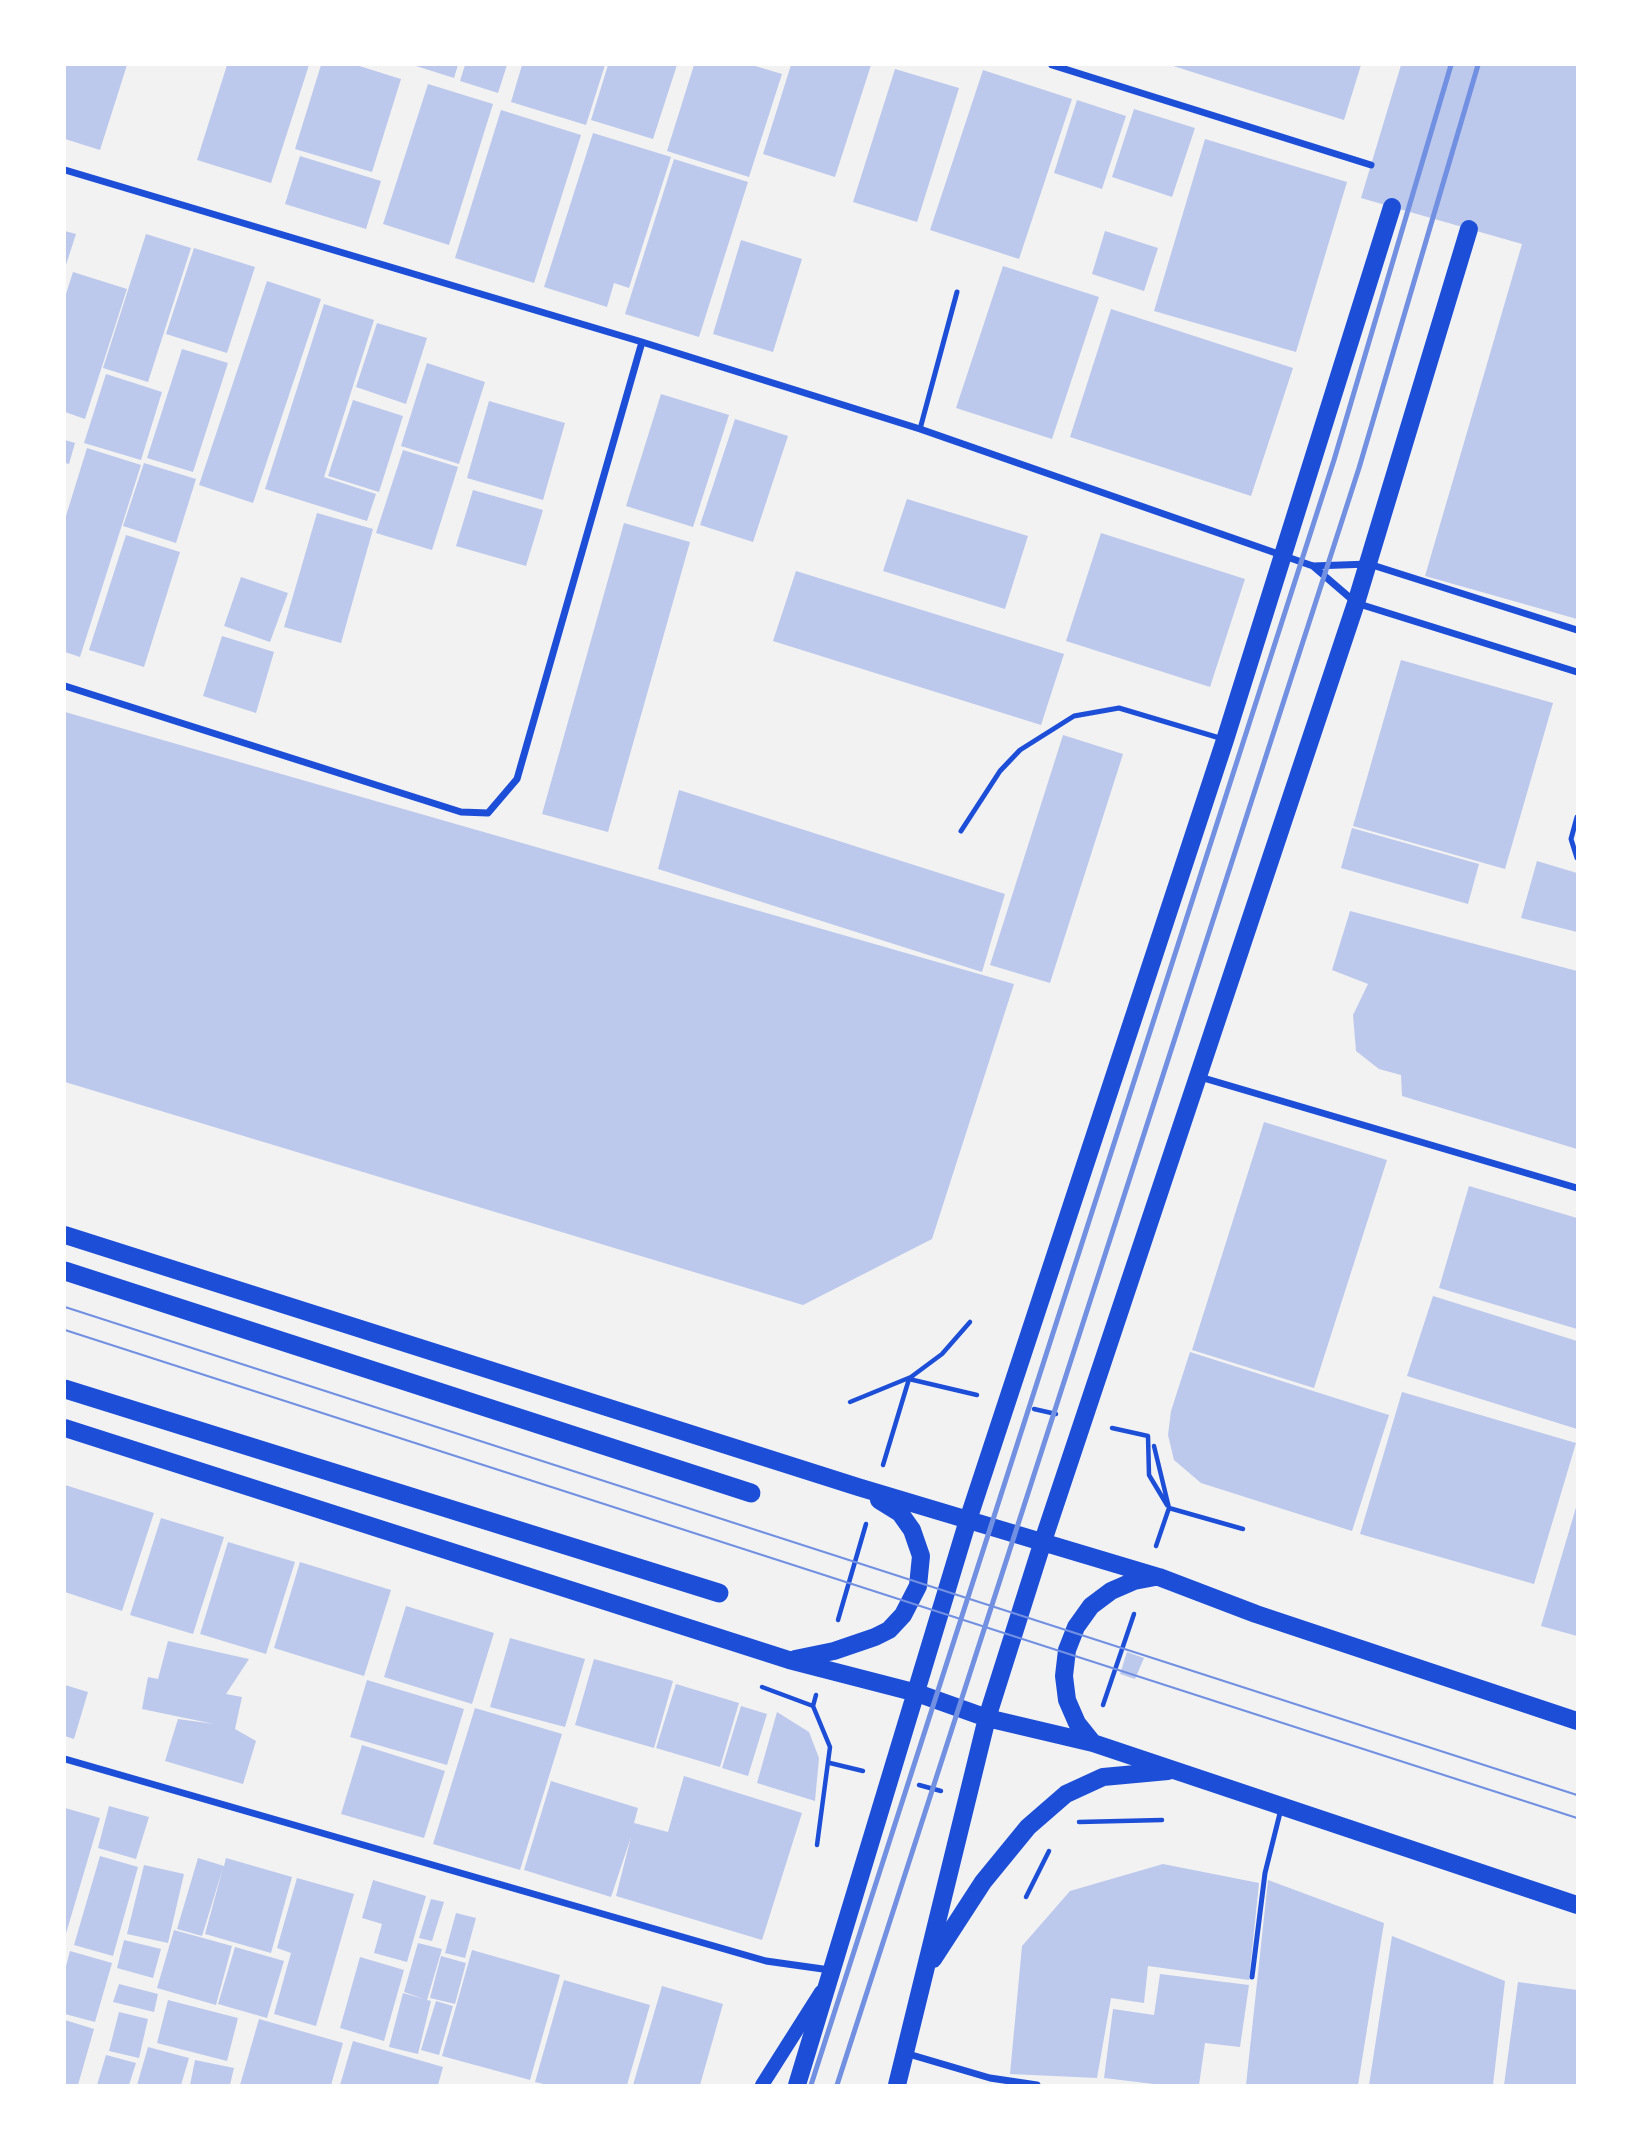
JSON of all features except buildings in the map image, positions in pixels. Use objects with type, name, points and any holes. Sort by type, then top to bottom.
[{"type":"highway","points":[[65,1271],[751,1493]]},
{"type":"highway","points":[[65,1389],[719,1593]]},
{"type":"main road","points":[[797,2085],[968,1520],[1225,740],[1392,207]]},
{"type":"main road","points":[[890,2085],[901,2069],[988,1718],[1043,1542],[1369,564],[1469,229]]},
{"type":"main road","points":[[65,1236],[858,1487],[1159,1577],[1256,1614],[1577,1721]]},
{"type":"main road","points":[[65,1428],[789,1660],[917,1693],[988,1718],[1093,1743],[1577,1905]]},
{"type":"main road","points":[[789,1660],[850,1646],[889,1630],[904,1615],[918,1586],[921,1556],[912,1530],[893,1507],[858,1487]]},
{"type":"main road","points":[[1093,1743],[1077,1723],[1067,1700],[1064,1676],[1071,1638],[1091,1606],[1111,1591],[1134,1581],[1159,1577]]},
{"type":"main road","points":[[925,1970],[983,1882],[1028,1827],[1066,1794],[1103,1777],[1174,1770]]},
{"type":"main road","points":[[762,2085],[829,1976]]},
{"type":"street","points":[[1052,65],[1371,165]]},
{"type":"street","points":[[65,170],[642,342],[920,429],[1313,566],[1369,564],[1577,629]]},
{"type":"street","points":[[65,686],[461,812],[488,813],[517,779],[642,342]]},
{"type":"street","points":[[1313,566],[1356,603],[1577,672]]},
{"type":"street","points":[[1199,1077],[1577,1188]]},
{"type":"street","points":[[65,1759],[766,1961],[829,1976]]},
{"type":"street","points":[[901,2069],[1037,2085]]},
{"type":"lane","points":[[920,429],[957,292]]},
{"type":"lane","points":[[961,831],[1000,772],[1020,750],[1074,716],[1119,708],[1225,740]]},
{"type":"lane","points":[[1577,817],[1571,839],[1577,858]]},
{"type":"lane","points":[[1252,1977],[1265,1873],[1282,1806]]},
{"type":"path","points":[[850,1402],[908,1379],[942,1354],[970,1322]]},
{"type":"path","points":[[882,1471],[908,1379]]},
{"type":"path","points":[[1154,1446],[1169,1508],[1156,1548]]},
{"type":"path","points":[[1169,1508],[1243,1529]]},
{"type":"path","points":[[836,1628],[866,1523]]},
{"type":"path","points":[[1099,1718],[1134,1613]]},
{"type":"path","points":[[762,1687],[812,1706]]},
{"type":"path","points":[[816,1693],[812,1706],[830,1747],[817,1846]]},
{"type":"path","points":[[1067,1822],[1162,1820]]},
{"type":"path","points":[[1026,1897],[1051,1849]]},
{"type":"tram line","points":[[65,1307],[1577,1795]]},
{"type":"tram line","points":[[65,1330],[1577,1818]]},
{"type":"railway","points":[[811,2085],[1334,460],[1451,65]]},
{"type":"railway","points":[[837,2085],[1359,468],[1478,65]]}]
